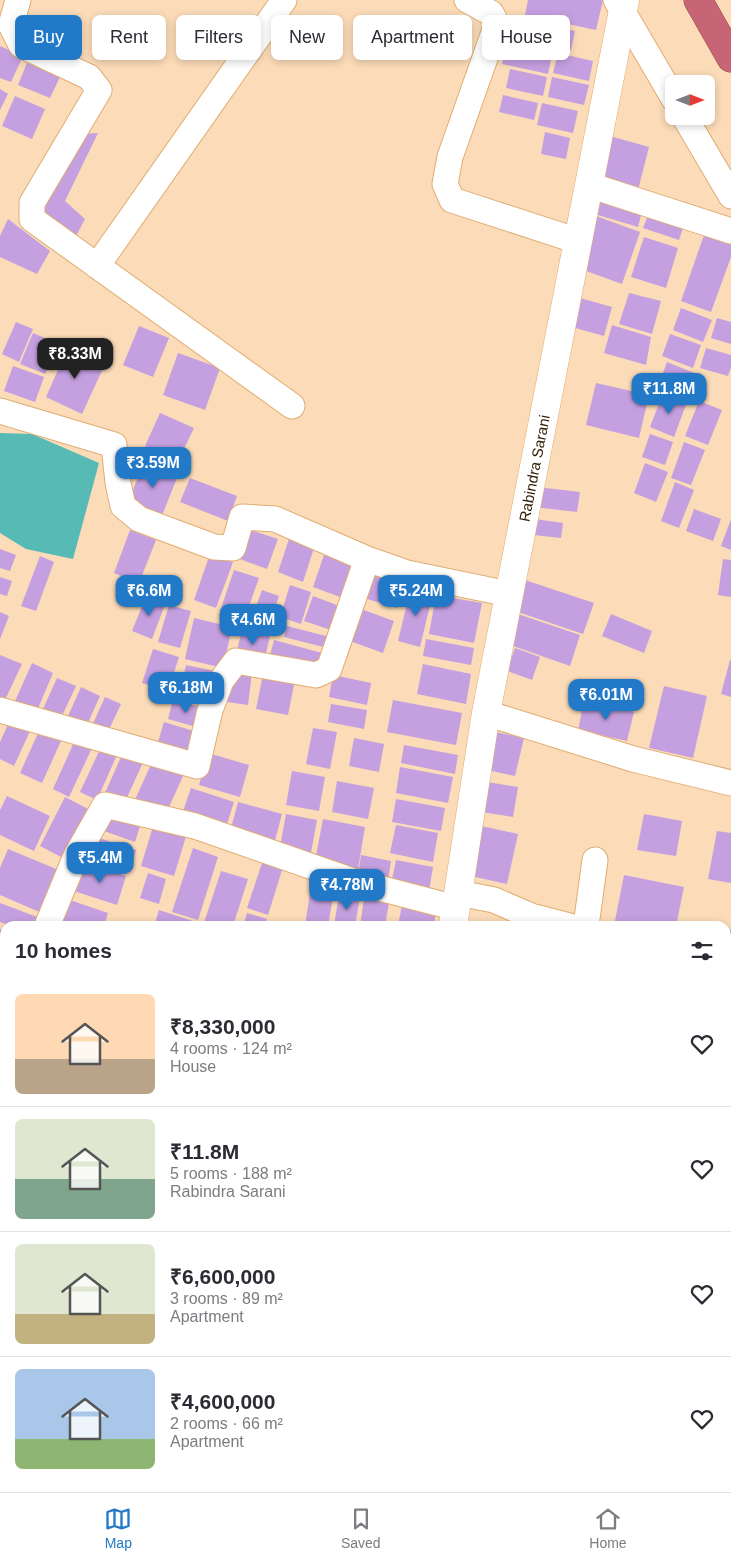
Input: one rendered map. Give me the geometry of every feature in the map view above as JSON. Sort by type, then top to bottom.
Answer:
[{"type":"highway","points":[[698,0],[731,58]]},
{"type":"street","points":[[18,0],[11,25],[21,45],[89,77],[98,90],[32,203],[32,219],[292,406]]},
{"type":"street","points":[[97,266],[284,0]]},
{"type":"street","points":[[467,0],[490,14],[497,24],[450,157],[445,184],[452,200],[578,241]]},
{"type":"street","points":[[622,4],[665,83]]},
{"type":"street","name":"Rabindra Sarani","points":[[456,909],[486,713],[589,185],[622,4]]},
{"type":"street","points":[[689,125],[731,196]]},
{"type":"street","points":[[589,185],[731,231]]},
{"type":"street","points":[[0,411],[114,445],[118,483],[123,506],[139,519],[214,547],[232,548],[242,517],[275,519],[367,559],[407,573],[508,594]]},
{"type":"street","points":[[0,710],[197,766],[210,710],[221,680],[236,661],[316,675],[329,669],[367,559]]},
{"type":"street","points":[[486,713],[633,759],[731,783]]},
{"type":"street","points":[[49,921],[76,856],[105,805],[195,826],[356,882],[456,909],[494,900],[531,916],[550,921]]},
{"type":"street","points":[[587,921],[595,860]]},
{"type":"water","points":[[0,433],[32,434],[99,463],[73,559],[26,549],[0,533]]},
{"type":"building","points":[[528,0],[603,0],[596,30],[570,25],[570,15],[525,15]]},
{"type":"building","points":[[570,30],[575,31],[570,50]]},
{"type":"building","points":[[0,46],[15,53],[15,60],[21,60],[11,82],[0,78]]},
{"type":"building","points":[[570,56],[593,61],[589,81],[553,73],[556,60],[570,60]]},
{"type":"building","points":[[503,60],[551,60],[548,74],[502,64]]},
{"type":"building","points":[[27,63],[60,77],[50,98],[18,85]]},
{"type":"building","points":[[510,69],[547,77],[543,96],[506,88]]},
{"type":"building","points":[[552,77],[589,85],[584,105],[548,97]]},
{"type":"building","points":[[0,89],[8,94],[0,110]]},
{"type":"building","points":[[503,95],[538,103],[534,120],[499,112]]},
{"type":"building","points":[[15,96],[45,109],[32,139],[2,126]]},
{"type":"building","points":[[542,103],[578,111],[573,133],[537,125]]},
{"type":"building","points":[[545,132],[570,138],[566,159],[541,154]]},
{"type":"building","points":[[98,133],[65,201],[85,219],[72,244],[35,209],[82,134]]},
{"type":"building","points":[[610,136],[649,147],[637,194],[598,183]]},
{"type":"building","points":[[597,191],[644,204],[638,227],[591,213]]},
{"type":"building","points":[[649,213],[684,225],[679,240],[643,228]]},
{"type":"building","points":[[596,216],[640,232],[622,284],[578,268]]},
{"type":"building","points":[[8,219],[50,251],[37,274],[0,257],[0,236]]},
{"type":"building","points":[[704,235],[731,244],[731,257],[711,312],[681,301]]},
{"type":"building","points":[[644,237],[678,248],[666,288],[631,277]]},
{"type":"building","points":[[629,293],[661,301],[652,334],[619,324]]},
{"type":"building","points":[[580,298],[612,307],[604,336],[572,327]]},
{"type":"building","points":[[681,308],[712,320],[703,342],[673,330]]},
{"type":"building","points":[[717,318],[731,322],[731,344],[711,338]]},
{"type":"building","points":[[16,322],[33,329],[19,362],[2,354]]},
{"type":"building","points":[[612,325],[651,337],[646,365],[604,353]]},
{"type":"building","points":[[139,326],[169,338],[153,377],[123,365]]},
{"type":"building","points":[[33,333],[57,343],[45,374],[20,364]]},
{"type":"building","points":[[670,334],[701,345],[693,368],[662,356]]},
{"type":"building","points":[[68,347],[105,364],[82,414],[46,397]]},
{"type":"building","points":[[706,348],[731,355],[731,367],[728,376],[700,368]]},
{"type":"building","points":[[178,353],[220,368],[205,410],[163,395]]},
{"type":"building","points":[[667,362],[697,374],[689,396],[659,384]]},
{"type":"building","points":[[13,366],[44,377],[35,402],[4,391]]},
{"type":"building","points":[[596,383],[649,395],[639,438],[586,425]]},
{"type":"building","points":[[663,393],[687,402],[674,437],[650,427]]},
{"type":"building","points":[[699,401],[722,410],[708,445],[685,436]]},
{"type":"building","points":[[160,413],[194,428],[178,461],[145,446]]},
{"type":"building","points":[[650,434],[673,442],[665,465],[642,457]]},
{"type":"building","points":[[684,442],[705,450],[691,485],[671,478]]},
{"type":"building","points":[[145,460],[179,473],[161,518],[127,505]]},
{"type":"building","points":[[645,463],[668,472],[656,502],[634,493]]},
{"type":"building","points":[[190,478],[237,496],[228,521],[180,502]]},
{"type":"building","points":[[675,482],[694,490],[679,528],[661,521]]},
{"type":"building","points":[[537,487],[580,492],[577,512],[534,507]]},
{"type":"building","points":[[694,509],[721,519],[713,541],[686,531]]},
{"type":"building","points":[[528,518],[563,523],[561,538],[525,534]]},
{"type":"building","points":[[731,519],[731,550],[721,546]]},
{"type":"building","points":[[247,529],[278,539],[267,569],[237,558]]},
{"type":"building","points":[[130,530],[156,540],[139,583],[114,573]]},
{"type":"building","points":[[289,539],[314,548],[303,582],[278,572]]},
{"type":"building","points":[[0,549],[16,555],[10,571],[0,568]]},
{"type":"building","points":[[325,552],[353,561],[340,597],[313,587]]},
{"type":"building","points":[[210,554],[233,562],[216,608],[194,600]]},
{"type":"building","points":[[40,556],[54,562],[36,611],[21,606]]},
{"type":"building","points":[[723,559],[731,560],[731,597],[718,595]]},
{"type":"building","points":[[234,570],[259,578],[244,620],[220,611]]},
{"type":"building","points":[[373,572],[405,582],[397,608],[364,598]]},
{"type":"building","points":[[0,577],[12,581],[7,596],[0,594]]},
{"type":"building","points":[[522,579],[594,603],[583,634],[512,610]]},
{"type":"building","points":[[290,585],[311,592],[301,624],[280,617]]},
{"type":"building","points":[[411,587],[433,593],[420,647],[398,641]]},
{"type":"building","points":[[262,590],[279,596],[267,630],[250,623]]},
{"type":"building","points":[[147,594],[166,602],[152,639],[132,631]]},
{"type":"building","points":[[436,595],[482,603],[474,643],[429,634]]},
{"type":"building","points":[[313,596],[342,607],[334,631],[304,621]]},
{"type":"building","points":[[169,605],[191,611],[180,648],[158,642]]},
{"type":"building","points":[[358,608],[394,621],[383,653],[347,640]]},
{"type":"building","points":[[0,612],[9,616],[0,639]]},
{"type":"building","points":[[518,614],[580,635],[570,666],[507,644]]},
{"type":"building","points":[[611,614],[652,631],[644,653],[602,636]]},
{"type":"building","points":[[194,618],[232,627],[223,668],[185,659]]},
{"type":"building","points":[[287,626],[330,637],[327,648],[284,637]]},
{"type":"building","points":[[242,629],[270,636],[264,662],[236,655]]},
{"type":"building","points":[[426,639],[474,648],[471,665],[423,656]]},
{"type":"building","points":[[274,640],[322,653],[317,672],[269,659]]},
{"type":"building","points":[[515,648],[540,657],[532,680],[507,671]]},
{"type":"building","points":[[153,649],[179,657],[168,691],[142,683]]},
{"type":"building","points":[[0,655],[22,664],[4,702],[0,700]]},
{"type":"building","points":[[731,660],[731,697],[721,694]]},
{"type":"building","points":[[32,663],[53,673],[37,711],[15,701]]},
{"type":"building","points":[[423,664],[471,674],[466,704],[417,694]]},
{"type":"building","points":[[186,665],[215,671],[209,699],[180,692]]},
{"type":"building","points":[[231,670],[252,672],[248,705],[227,702]]},
{"type":"building","points":[[263,674],[295,680],[288,715],[256,709]]},
{"type":"building","points":[[333,675],[371,683],[367,705],[329,697]]},
{"type":"building","points":[[57,678],[76,686],[61,718],[43,709]]},
{"type":"building","points":[[664,686],[707,696],[693,758],[649,748]]},
{"type":"building","points":[[81,687],[100,696],[87,725],[68,716]]},
{"type":"building","points":[[105,697],[121,704],[106,736],[91,728]]},
{"type":"building","points":[[173,700],[204,708],[200,728],[168,719]]},
{"type":"building","points":[[393,700],[462,713],[456,745],[387,732]]},
{"type":"building","points":[[584,701],[634,712],[627,741],[578,730]]},
{"type":"building","points":[[331,704],[367,710],[364,729],[328,722]]},
{"type":"building","points":[[10,720],[31,729],[14,766],[0,759],[0,742]]},
{"type":"building","points":[[164,722],[197,732],[191,752],[158,742]]},
{"type":"building","points":[[313,728],[337,732],[330,769],[306,764]]},
{"type":"building","points":[[39,731],[61,741],[42,783],[20,773]]},
{"type":"building","points":[[491,731],[524,738],[515,776],[483,769]]},
{"type":"building","points":[[354,738],[384,744],[379,772],[349,766]]},
{"type":"building","points":[[75,740],[92,748],[69,797],[53,789]]},
{"type":"building","points":[[404,745],[458,755],[455,774],[401,763]]},
{"type":"building","points":[[101,747],[117,755],[97,800],[80,792]]},
{"type":"building","points":[[125,748],[145,758],[125,802],[105,793]]},
{"type":"building","points":[[208,753],[249,765],[240,797],[199,785]]},
{"type":"building","points":[[153,760],[184,774],[164,818],[133,804]]},
{"type":"building","points":[[400,767],[453,777],[448,803],[396,793]]},
{"type":"building","points":[[292,771],[325,777],[319,811],[286,805]]},
{"type":"building","points":[[337,781],[374,788],[368,819],[332,812]]},
{"type":"building","points":[[487,782],[518,787],[513,817],[482,812]]},
{"type":"building","points":[[191,788],[234,802],[225,830],[181,817]]},
{"type":"building","points":[[7,796],[50,816],[34,851],[0,835],[0,810]]},
{"type":"building","points":[[65,797],[92,811],[67,860],[40,846]]},
{"type":"building","points":[[396,799],[445,808],[441,831],[392,822]]},
{"type":"building","points":[[238,802],[282,814],[274,844],[230,832]]},
{"type":"building","points":[[111,810],[142,820],[135,842],[104,831]]},
{"type":"building","points":[[286,814],[317,820],[311,853],[280,847]]},
{"type":"building","points":[[644,814],[682,821],[676,856],[637,850]]},
{"type":"building","points":[[323,819],[365,827],[358,869],[315,861]]},
{"type":"building","points":[[154,823],[187,833],[174,876],[141,866]]},
{"type":"building","points":[[396,825],[438,833],[433,862],[390,853]]},
{"type":"building","points":[[477,825],[518,834],[507,884],[466,875]]},
{"type":"building","points":[[717,831],[731,833],[731,883],[708,879]]},
{"type":"building","points":[[96,837],[136,850],[130,872],[89,859]]},
{"type":"building","points":[[193,848],[218,857],[198,920],[172,912]]},
{"type":"building","points":[[8,849],[61,871],[44,914],[0,895],[0,868]]},
{"type":"building","points":[[361,855],[391,861],[388,881],[358,875]]},
{"type":"building","points":[[263,860],[283,867],[268,915],[247,908]]},
{"type":"building","points":[[396,860],[433,867],[429,891],[391,884]]},
{"type":"building","points":[[83,862],[126,876],[117,905],[74,891]]},
{"type":"building","points":[[221,871],[248,879],[235,921],[205,921]]},
{"type":"building","points":[[148,873],[166,879],[159,904],[140,898]]},
{"type":"building","points":[[624,875],[684,887],[677,921],[615,921]]},
{"type":"building","points":[[311,886],[334,891],[329,921],[306,921]]},
{"type":"building","points":[[339,894],[360,897],[356,921],[335,921]]},
{"type":"building","points":[[364,898],[389,903],[386,921],[361,921]]},
{"type":"building","points":[[67,899],[108,913],[106,921],[59,921]]},
{"type":"building","points":[[0,903],[40,918],[39,921],[0,921]]},
{"type":"building","points":[[402,905],[436,911],[435,921],[399,921]]},
{"type":"building","points":[[159,910],[193,921],[156,921]]},
{"type":"building","points":[[247,913],[267,919],[266,921],[245,921]]}]
